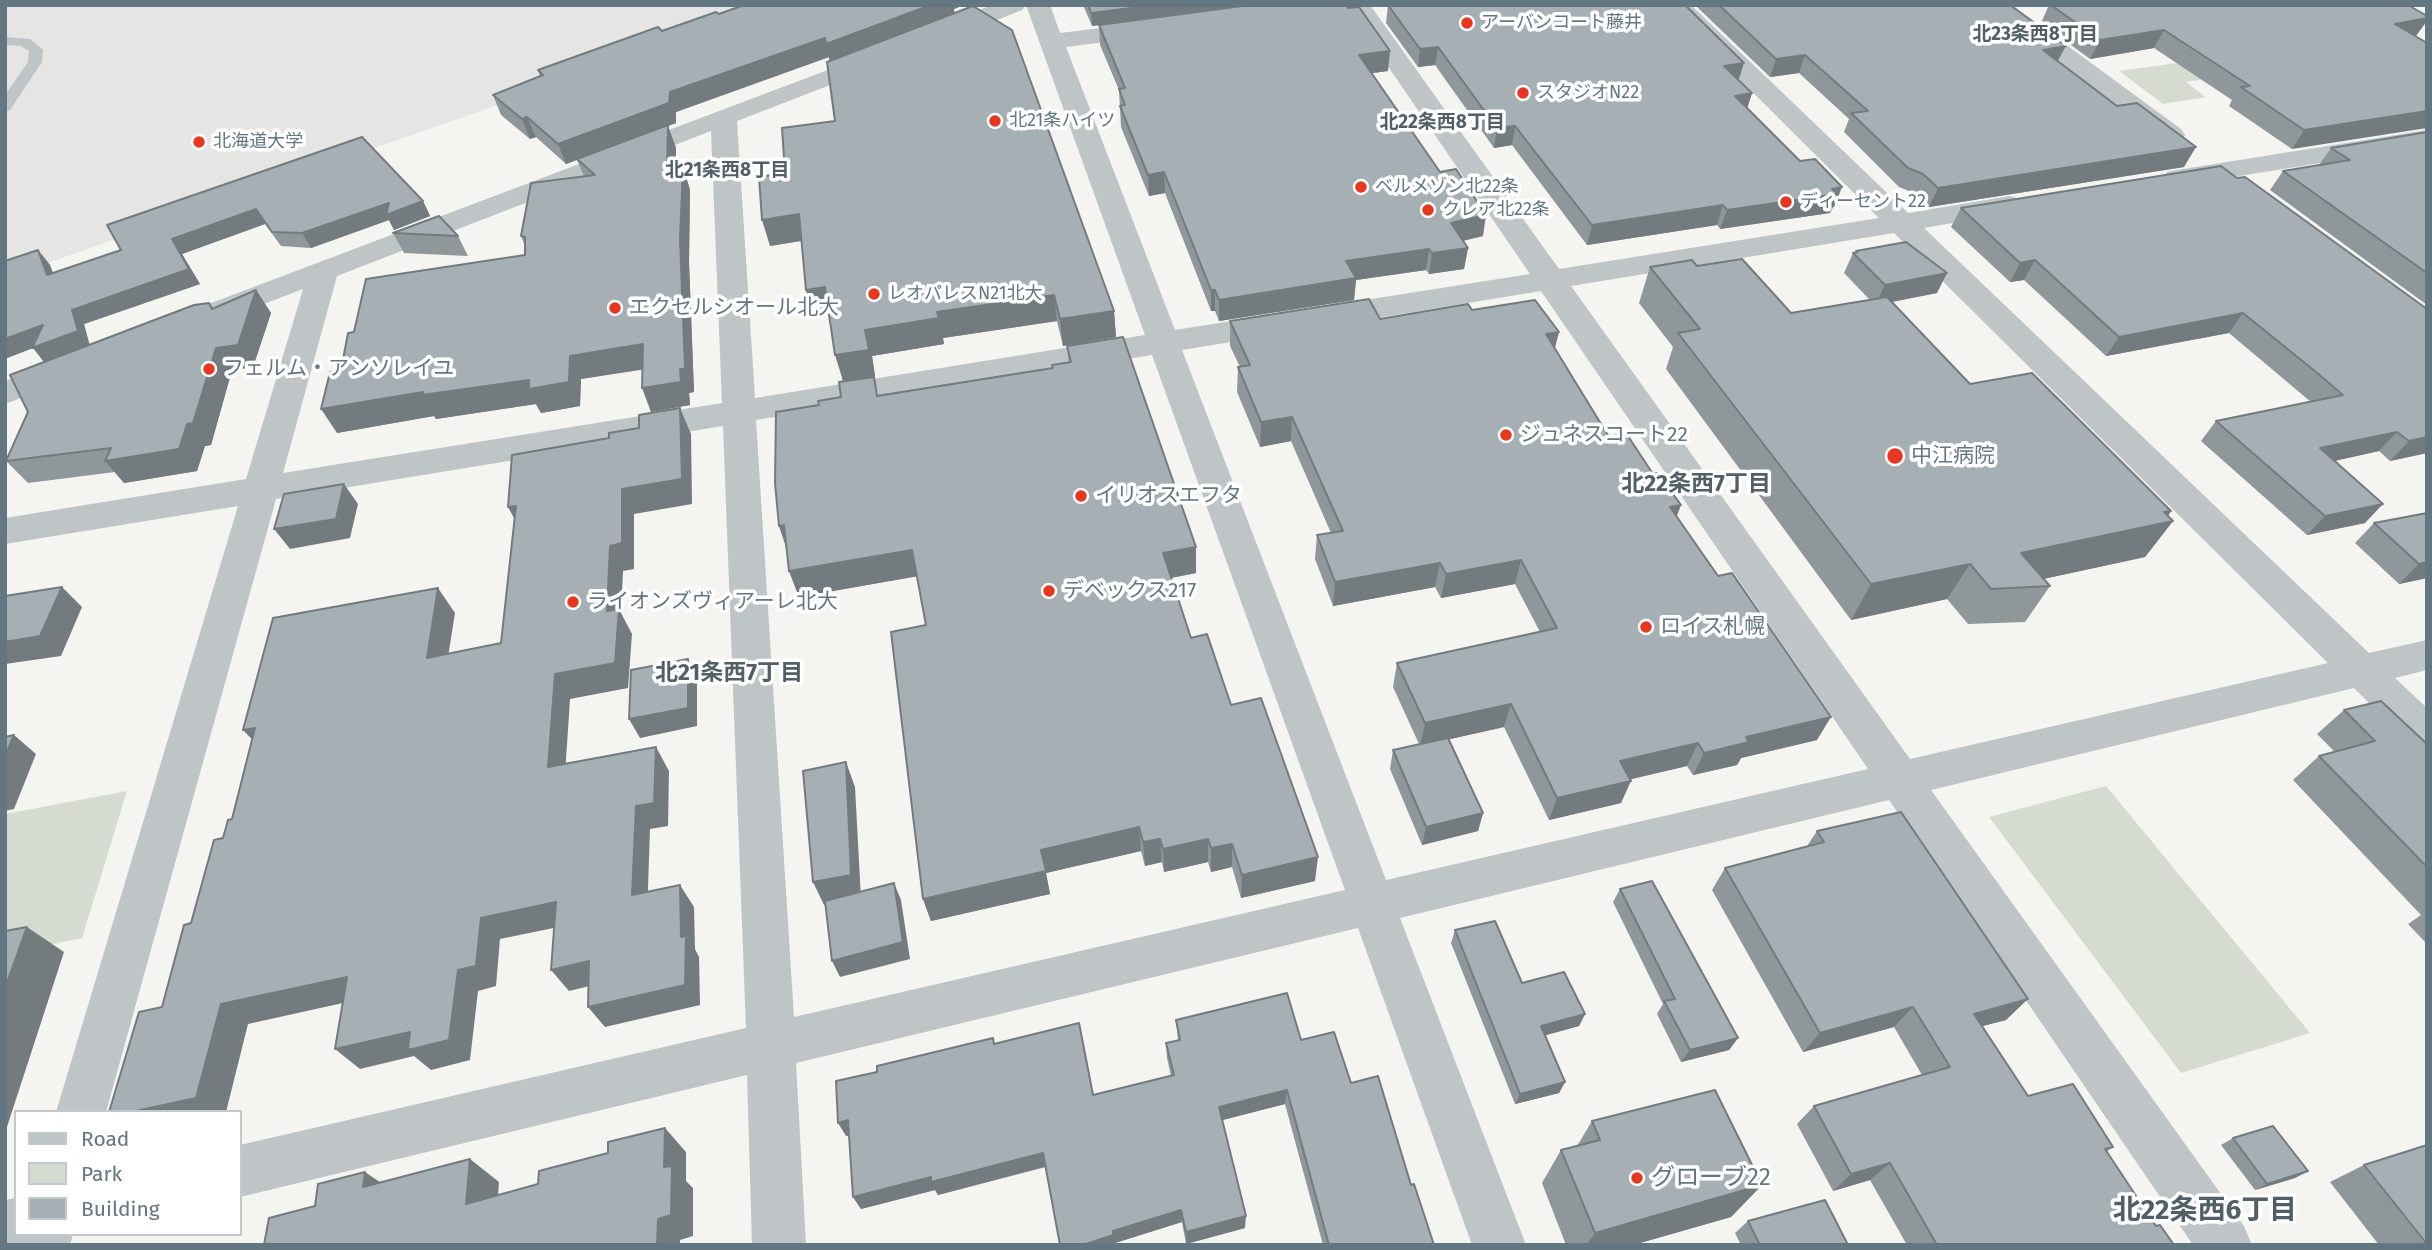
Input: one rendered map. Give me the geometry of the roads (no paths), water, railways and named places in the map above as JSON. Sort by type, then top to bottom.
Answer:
[{"type":"street","points":[[184,324],[1014,5]]},
{"type":"street","points":[[1038,5],[1499,1245]]},
{"type":"street","points":[[1358,5],[2225,1245]]},
{"type":"street","points":[[1677,5],[2427,734]]},
{"type":"street","points":[[2004,11],[2048,12]]},
{"type":"street","points":[[2004,11],[2253,195]]},
{"type":"street","points":[[1052,41],[1176,26]]},
{"type":"street","points":[[724,118],[779,1245]]},
{"type":"street","points":[[2154,182],[2427,138]]},
{"type":"street","points":[[5,531],[2034,202]]},
{"type":"street","points":[[82,1110],[324,270]]},
{"type":"street","points":[[5,393],[94,359]]},
{"type":"street","points":[[242,1171],[2427,654]]},
{"type":"lane","points":[[5,41],[25,42],[36,50],[34,62],[5,107]]},
{"type":"place","name":"アーバンコート藤井","points":[[1467,23]]},
{"type":"place","name":"スタジオN22","points":[[1523,93]]},
{"type":"place","name":"北21条ハイツ","points":[[995,121]]},
{"type":"place","name":"北海道大学","points":[[199,142]]},
{"type":"place","name":"ベルメゾン北22条","points":[[1361,187]]},
{"type":"place","name":"ディーセント22","points":[[1786,202]]},
{"type":"place","name":"クレア北22条","points":[[1428,210]]},
{"type":"place","name":"レオパレスN21北大","points":[[874,294]]},
{"type":"place","name":"エクセルシオール北大","points":[[615,308]]},
{"type":"place","name":"フェルム・アンソレイユ","points":[[209,369]]},
{"type":"place","name":"ジュネスコート22","points":[[1506,435]]},
{"type":"place","name":"中江病院","points":[[1895,456]]},
{"type":"place","name":"イリオスエフタ","points":[[1081,496]]},
{"type":"place","name":"デベックス217","points":[[1049,591]]},
{"type":"place","name":"ライオンズヴィアーレ北大","points":[[573,602]]},
{"type":"place","name":"ロイス札幌","points":[[1646,627]]},
{"type":"place","name":"グローブ22","points":[[1637,1178]]},
{"type":"district","name":"北23条西8丁目","points":[[2035,35]]},
{"type":"district","name":"北22条西8丁目","points":[[1442,123]]},
{"type":"district","name":"北21条西8丁目","points":[[727,171]]},
{"type":"district","name":"北22条西7丁目","points":[[1696,485]]},
{"type":"district","name":"北21条西7丁目","points":[[729,674]]},
{"type":"district","name":"北22条西6丁目","points":[[2205,1211]]}]
